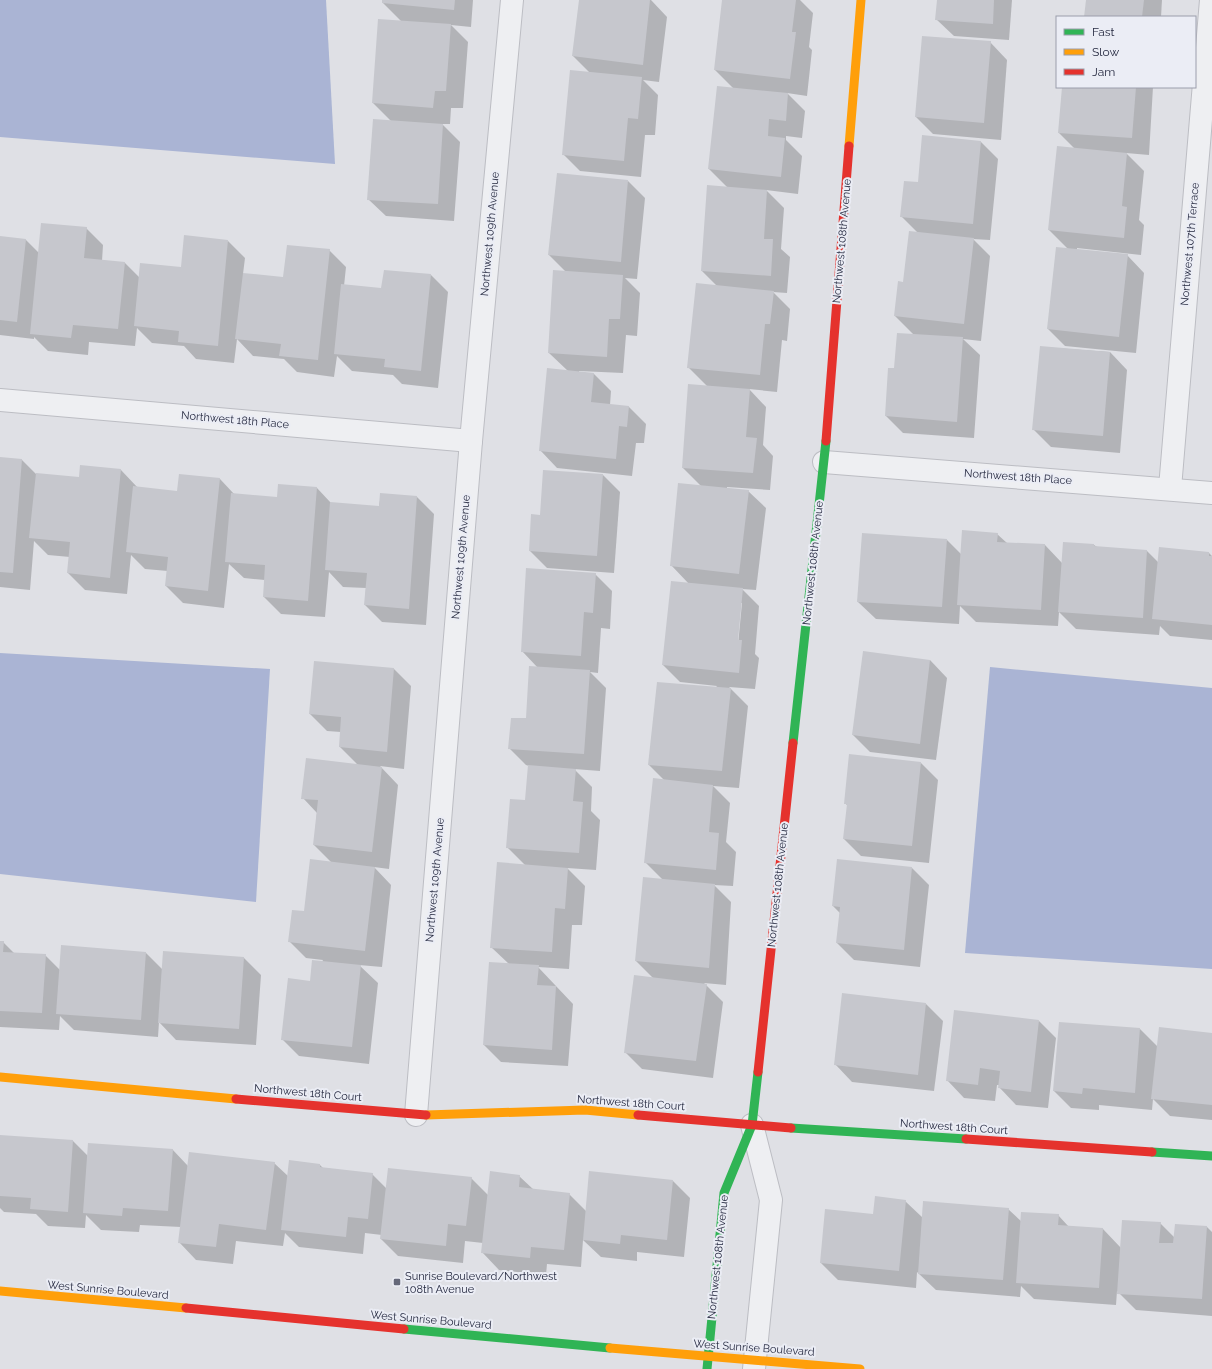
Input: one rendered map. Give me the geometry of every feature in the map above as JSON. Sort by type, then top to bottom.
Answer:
[{"type":"main road","name":"Northwest 108th Avenue","points":[[707,1369],[718,1240],[724,1193],[752,1125],[824,462],[861,0]]},
{"type":"main road","name":"Northwest 18th Court","points":[[0,1077],[416,1115],[585,1110],[752,1125],[1212,1156]]},
{"type":"main road","name":"West Sunrise Boulevard","points":[[0,1291],[709,1357],[755,1365],[860,1369]]},
{"type":"street","name":"Northwest 109th Avenue","points":[[416,1115],[471,440],[512,0]]},
{"type":"street","name":"Northwest 107th Terrace","points":[[1170,488],[1210,0]]},
{"type":"street","name":"Northwest 18th Place","points":[[0,400],[471,440]]},
{"type":"street","name":"Northwest 18th Place","points":[[824,462],[1170,488],[1212,493]]},
{"type":"street","name":"Northwest 108th Avenue","points":[[752,1125],[771,1200],[755,1365]]},
{"type":"water","points":[[0,0],[326,0],[335,164],[0,137]]},
{"type":"water","points":[[0,653],[270,669],[256,902],[0,874]]},
{"type":"water","points":[[990,667],[1212,688],[1212,969],[965,953]]},
{"type":"building","points":[[382,0],[455,0],[454,10],[382,3]]},
{"type":"building","points":[[579,0],[650,0],[643,65],[572,56]]},
{"type":"building","points":[[722,0],[796,0],[792,32],[796,32],[790,79],[714,70]]},
{"type":"building","points":[[937,0],[994,0],[993,24],[935,20]]},
{"type":"building","points":[[1086,0],[1144,0],[1142,16],[1084,16]]},
{"type":"building","points":[[378,19],[451,24],[446,91],[435,91],[433,108],[372,103]]},
{"type":"building","points":[[922,36],[991,41],[984,123],[915,117]]},
{"type":"building","points":[[570,70],[642,77],[638,119],[628,118],[624,161],[562,155]]},
{"type":"building","points":[[717,86],[788,93],[786,121],[769,119],[768,136],[785,138],[781,177],[708,169]]},
{"type":"building","points":[[1062,88],[1136,88],[1132,138],[1058,133]]},
{"type":"building","points":[[373,119],[443,124],[438,204],[367,200]]},
{"type":"building","points":[[922,135],[981,141],[973,224],[900,217],[904,181],[918,182]]},
{"type":"building","points":[[1057,146],[1127,153],[1122,206],[1127,207],[1124,238],[1048,230]]},
{"type":"building","points":[[557,173],[628,180],[621,262],[548,255]]},
{"type":"building","points":[[707,185],[767,190],[764,239],[773,239],[771,276],[701,271]]},
{"type":"building","points":[[41,223],[87,227],[84,258],[125,262],[118,329],[73,325],[71,338],[30,334]]},
{"type":"building","points":[[909,231],[974,238],[964,324],[894,316],[898,281],[903,282]]},
{"type":"building","points":[[184,235],[228,240],[218,346],[178,342],[179,331],[134,326],[140,263],[181,267]]},
{"type":"building","points":[[0,236],[26,239],[17,322],[0,320]]},
{"type":"building","points":[[287,245],[330,249],[318,360],[279,356],[281,344],[235,339],[243,273],[283,277]]},
{"type":"building","points":[[1056,247],[1128,254],[1119,337],[1047,329]]},
{"type":"building","points":[[384,270],[431,274],[421,371],[384,367],[385,359],[334,354],[341,284],[381,288]]},
{"type":"building","points":[[553,270],[623,275],[620,319],[609,319],[607,357],[548,353]]},
{"type":"building","points":[[696,283],[774,291],[770,324],[765,324],[760,375],[687,368]]},
{"type":"building","points":[[897,333],[963,337],[957,422],[885,416],[888,368],[894,368]]},
{"type":"building","points":[[1040,346],[1110,352],[1103,436],[1032,430]]},
{"type":"building","points":[[547,368],[594,373],[591,402],[629,406],[627,427],[619,426],[616,459],[539,451]]},
{"type":"building","points":[[688,384],[750,389],[746,437],[757,438],[753,473],[682,468]]},
{"type":"building","points":[[0,457],[22,459],[13,573],[0,572]]},
{"type":"building","points":[[80,465],[121,469],[110,578],[67,573],[70,542],[29,538],[36,473],[79,477]]},
{"type":"building","points":[[543,470],[603,474],[597,556],[529,551],[531,514],[540,515]]},
{"type":"building","points":[[179,474],[220,478],[208,591],[165,586],[168,557],[126,552],[133,486],[177,491]]},
{"type":"building","points":[[678,483],[749,490],[739,574],[670,566]]},
{"type":"building","points":[[278,484],[317,487],[308,601],[263,597],[265,565],[225,562],[231,493],[277,497]]},
{"type":"building","points":[[380,493],[417,496],[409,609],[364,605],[367,573],[325,570],[330,502],[379,506]]},
{"type":"building","points":[[962,530],[998,533],[997,542],[1045,544],[1041,610],[957,605]]},
{"type":"building","points":[[862,533],[947,539],[942,607],[857,602]]},
{"type":"building","points":[[1063,542],[1147,550],[1143,618],[1058,612]]},
{"type":"building","points":[[1159,547],[1209,552],[1209,556],[1212,556],[1212,625],[1152,619]]},
{"type":"building","points":[[526,568],[596,573],[593,613],[584,612],[581,656],[521,652]]},
{"type":"building","points":[[671,581],[743,588],[738,640],[742,640],[739,673],[662,665]]},
{"type":"building","points":[[863,651],[930,660],[920,744],[852,735]]},
{"type":"building","points":[[314,661],[394,668],[387,752],[339,747],[341,717],[309,714]]},
{"type":"building","points":[[529,666],[590,670],[584,754],[508,749],[511,718],[526,718]]},
{"type":"building","points":[[657,682],[731,688],[722,771],[648,765]]},
{"type":"building","points":[[849,754],[921,762],[912,846],[843,839],[847,804],[844,804]]},
{"type":"building","points":[[306,758],[382,767],[372,852],[313,845],[318,800],[301,799]]},
{"type":"building","points":[[528,765],[576,769],[573,801],[583,802],[579,853],[506,848],[510,799],[525,800]]},
{"type":"building","points":[[653,778],[713,785],[709,832],[719,833],[716,870],[644,863]]},
{"type":"building","points":[[310,859],[375,867],[365,951],[288,942],[292,910],[304,911]]},
{"type":"building","points":[[837,859],[912,867],[904,950],[836,943],[840,907],[832,906]]},
{"type":"building","points":[[497,862],[568,868],[565,909],[555,908],[552,952],[490,948]]},
{"type":"building","points":[[643,877],[715,884],[709,968],[635,961]]},
{"type":"building","points":[[0,941],[4,941],[3,952],[46,954],[42,1013],[0,1011]]},
{"type":"building","points":[[61,945],[146,952],[141,1020],[56,1014]]},
{"type":"building","points":[[163,951],[244,957],[239,1029],[158,1023]]},
{"type":"building","points":[[312,960],[361,965],[352,1047],[281,1040],[288,978],[310,981]]},
{"type":"building","points":[[489,962],[539,965],[537,985],[556,986],[552,1050],[483,1045]]},
{"type":"building","points":[[634,975],[707,984],[696,1061],[624,1053]]},
{"type":"building","points":[[842,993],[926,1003],[918,1075],[834,1065]]},
{"type":"building","points":[[954,1010],[1039,1020],[1031,1092],[998,1088],[1000,1071],[980,1068],[978,1085],[946,1081]]},
{"type":"building","points":[[1059,1022],[1140,1028],[1135,1093],[1083,1088],[1082,1094],[1053,1091]]},
{"type":"building","points":[[1159,1027],[1212,1033],[1212,1105],[1151,1099]]},
{"type":"building","points":[[0,1135],[73,1140],[68,1212],[30,1209],[31,1198],[0,1196]]},
{"type":"building","points":[[88,1143],[173,1149],[168,1211],[123,1208],[122,1216],[83,1213]]},
{"type":"building","points":[[189,1152],[275,1162],[266,1230],[219,1224],[216,1247],[178,1243]]},
{"type":"building","points":[[289,1160],[320,1164],[320,1167],[373,1173],[368,1219],[348,1217],[346,1237],[281,1230]]},
{"type":"building","points":[[388,1168],[472,1177],[466,1226],[448,1224],[446,1246],[380,1239]]},
{"type":"building","points":[[490,1171],[520,1175],[519,1187],[570,1193],[564,1250],[531,1247],[530,1258],[481,1253]]},
{"type":"building","points":[[589,1171],[673,1180],[667,1240],[621,1235],[620,1244],[583,1240]]},
{"type":"building","points":[[875,1196],[906,1200],[899,1271],[820,1263],[825,1209],[873,1214]]},
{"type":"building","points":[[923,1201],[1009,1208],[1003,1280],[918,1274]]},
{"type":"building","points":[[1021,1212],[1059,1214],[1058,1225],[1103,1228],[1099,1288],[1016,1283]]},
{"type":"building","points":[[1122,1220],[1161,1222],[1159,1243],[1173,1243],[1175,1224],[1207,1226],[1202,1299],[1117,1294]]},
{"type":"traffic: fast","points":[[793,743],[826,441]]},
{"type":"traffic: fast","points":[[707,1369],[724,1193],[752,1125],[758,1072]]},
{"type":"traffic: fast","points":[[791,1128],[966,1139]]},
{"type":"traffic: fast","points":[[1152,1152],[1212,1156]]},
{"type":"traffic: fast","points":[[404,1329],[610,1348]]},
{"type":"traffic: slow","points":[[849,146],[861,0]]},
{"type":"traffic: slow","points":[[0,1077],[236,1099]]},
{"type":"traffic: slow","points":[[426,1115],[585,1110],[638,1115]]},
{"type":"traffic: slow","points":[[0,1291],[186,1308]]},
{"type":"traffic: slow","points":[[610,1348],[860,1369]]},
{"type":"traffic: jam","points":[[826,441],[849,146]]},
{"type":"traffic: jam","points":[[758,1072],[793,743]]},
{"type":"traffic: jam","points":[[236,1099],[426,1115]]},
{"type":"traffic: jam","points":[[638,1115],[791,1128]]},
{"type":"traffic: jam","points":[[966,1139],[1152,1152]]},
{"type":"traffic: jam","points":[[186,1308],[404,1329]]},
{"type":"place","name":"Sunrise Boulevard/Northwest 108th Avenue","points":[[397,1282]]}]
